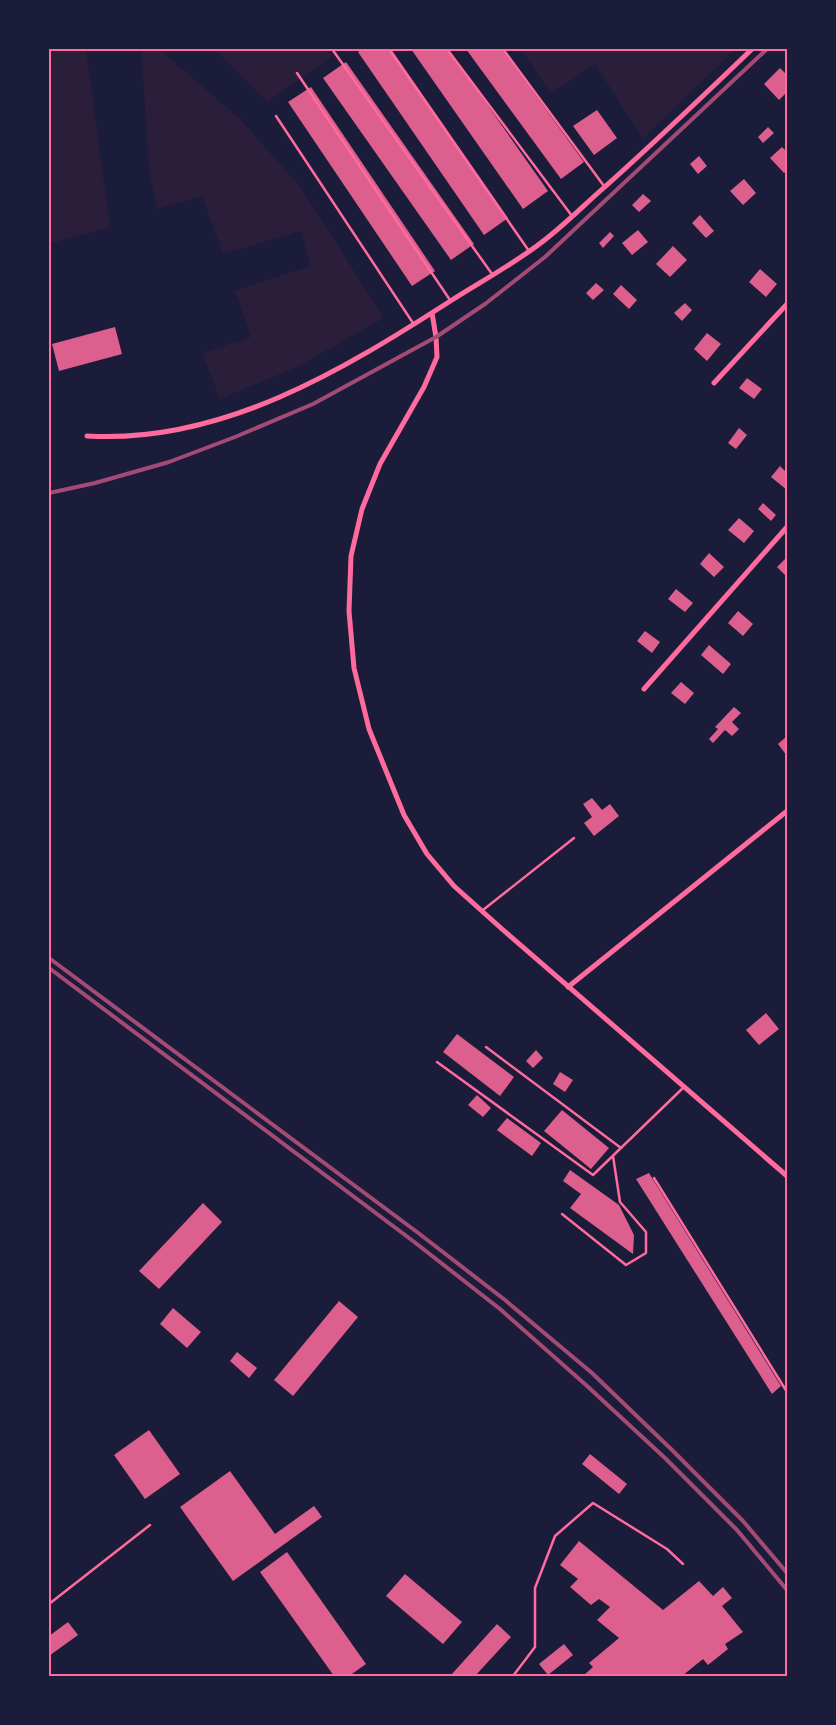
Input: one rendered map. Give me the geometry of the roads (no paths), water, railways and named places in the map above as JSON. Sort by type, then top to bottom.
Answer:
[{"type":"street","points":[[88,436],[147,435],[196,426],[250,410],[312,382],[376,348],[542,242],[752,49]]},
{"type":"street","points":[[714,383],[787,304]]},
{"type":"street","points":[[432,313],[437,357],[424,387],[380,464],[360,518],[351,556],[349,611],[354,668],[369,729],[404,815],[427,854],[454,886],[787,1176]]},
{"type":"street","points":[[644,689],[787,527]]},
{"type":"street","points":[[568,987],[787,811]]},
{"type":"lane","points":[[332,49],[492,274]]},
{"type":"lane","points":[[390,49],[529,251]]},
{"type":"lane","points":[[447,49],[572,216]]},
{"type":"lane","points":[[503,49],[604,187]]},
{"type":"lane","points":[[297,73],[451,301]]},
{"type":"lane","points":[[276,116],[414,324]]},
{"type":"lane","points":[[482,911],[574,838]]},
{"type":"lane","points":[[486,1047],[621,1148]]},
{"type":"lane","points":[[437,1062],[593,1175],[684,1087]]},
{"type":"lane","points":[[562,1214],[626,1264],[646,1253],[646,1232],[620,1202],[613,1156]]},
{"type":"lane","points":[[654,1178],[787,1392]]},
{"type":"lane","points":[[513,1676],[534,1647],[536,1588],[555,1536],[593,1504],[667,1549],[683,1564]]},
{"type":"lane","points":[[49,1604],[150,1525]]},
{"type":"railway","points":[[49,493],[95,483],[169,462],[235,437],[313,404],[436,337],[485,304],[545,257],[767,49]]},
{"type":"railway","points":[[49,958],[417,1232],[505,1300],[592,1373],[671,1449],[743,1521],[787,1573]]},
{"type":"railway","points":[[49,968],[413,1241],[500,1309],[665,1458],[737,1530],[787,1590]]}]
